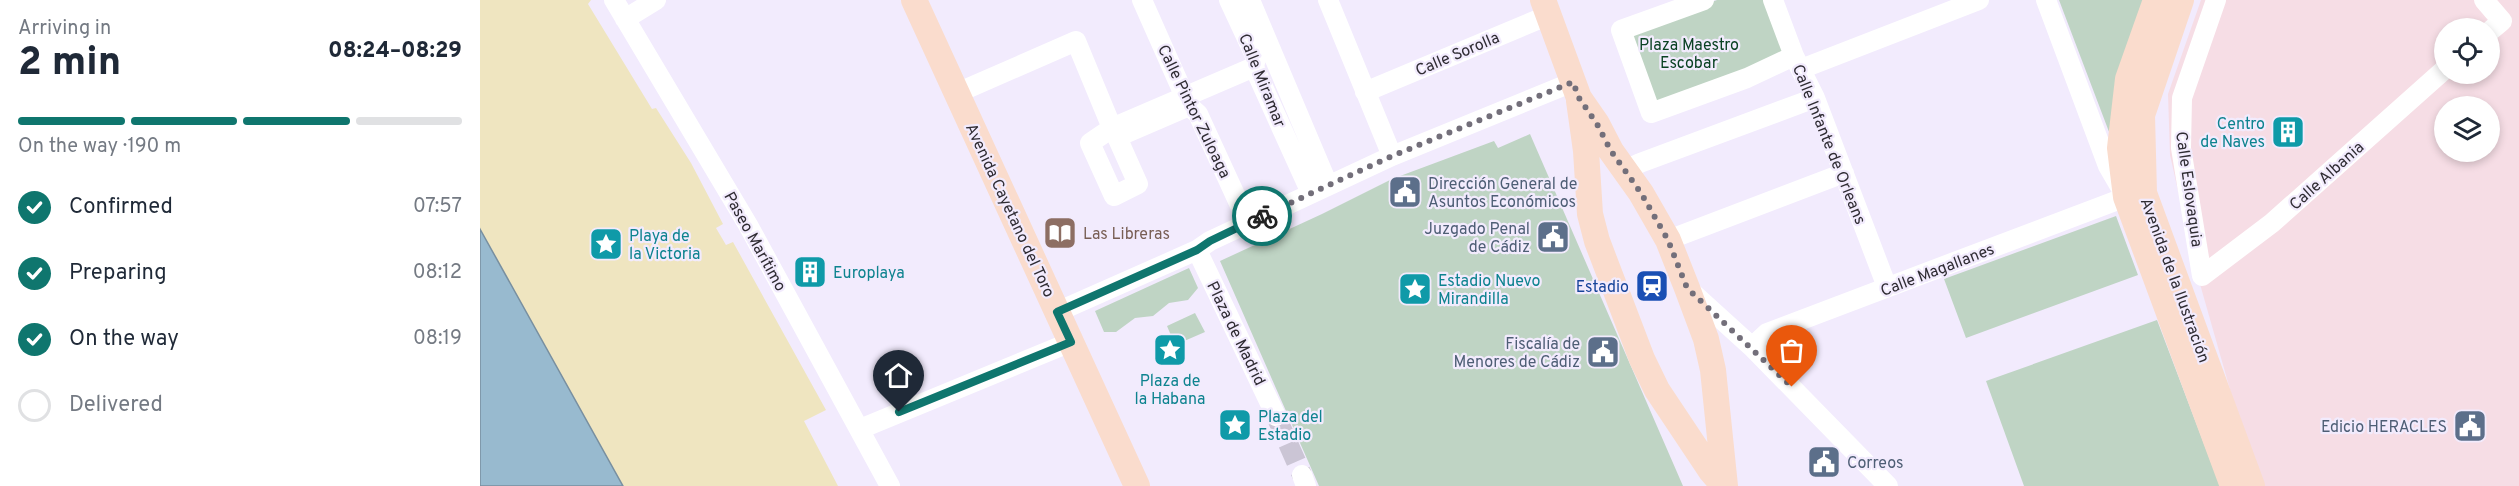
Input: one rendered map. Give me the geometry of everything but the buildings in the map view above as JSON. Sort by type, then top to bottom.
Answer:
[{"type":"main road","name":"Avenida Cayetano del Toro","points":[[915,0],[1137,486]]},
{"type":"main road","name":"Avenida de la Ilustración","points":[[2156,0],[2128,79],[2120,148],[2119,180],[2233,486]]},
{"type":"main road","name":"Avenida de la Ilustración","points":[[2181,0],[2142,115],[2144,193],[2252,486]]},
{"type":"main road","points":[[1546,7],[1576,90],[1586,151],[1590,214],[1597,241],[1642,359],[1657,390],[1711,471],[1725,486]]},
{"type":"main road","points":[[1576,90],[1668,240],[1687,288],[1706,339],[1718,403],[1725,486]]},
{"type":"main road","points":[[1587,188],[1604,175],[1625,170]]},
{"type":"main road","points":[[1677,419],[1699,418],[1718,403]]},
{"type":"street","name":"Paseo Marítimo","points":[[614,0],[748,225],[890,486]]},
{"type":"street","points":[[625,19],[656,0]]},
{"type":"street","name":"Calle Pintor Zuloaga","points":[[1142,0],[1187,101],[1198,114],[1248,223]]},
{"type":"street","name":"Calle Miramar","points":[[1229,0],[1256,58],[1254,67],[1319,189]]},
{"type":"street","name":"Calle Miramar","points":[[1250,0],[1319,189]]},
{"type":"street","points":[[1328,0],[1392,156]]},
{"type":"street","points":[[1704,0],[1621,30],[1652,113],[1747,78],[1979,0]]},
{"type":"street","name":"Calle Infante de Orleans","points":[[1773,0],[1815,98],[1887,287]]},
{"type":"street","points":[[2046,0],[2119,180]]},
{"type":"street","points":[[2142,115],[2139,106],[2142,82],[2170,0]]},
{"type":"street","name":"Calle Eslovaquia","points":[[2202,276],[2181,147],[2182,98],[2216,0]]},
{"type":"street","points":[[2484,0],[2492,18]]},
{"type":"street","name":"Calle Sorolla","points":[[1365,92],[1546,7]]},
{"type":"street","points":[[957,93],[1076,41],[1112,128]]},
{"type":"street","points":[[1187,101],[1112,128],[1090,143],[1114,196],[1138,184],[1117,137],[1254,67]]},
{"type":"street","name":"Calle Albania","points":[[2202,276],[2272,223],[2434,79]]},
{"type":"street","points":[[1057,312],[1197,250],[1210,241],[1392,156],[1576,90]]},
{"type":"street","points":[[1625,170],[1815,98]]},
{"type":"street","name":"Calle Magallanes","points":[[1752,347],[1767,333],[1887,287],[2133,174],[2143,160]]},
{"type":"street","points":[[1668,240],[1844,173]]},
{"type":"street","name":"Plaza de Madrid","points":[[1197,250],[1276,416]]},
{"type":"street","points":[[1687,288],[1752,347],[1888,486]]},
{"type":"street","points":[[860,429],[1071,342]]},
{"type":"shaded area","points":[[2201,0],[2519,0],[2519,486],[2264,486],[2233,400],[2196,270],[2170,155],[2168,94]]},
{"type":"green space","name":"Plaza Maestro Escobar","points":[[1717,0],[1769,0],[1791,59],[1654,109],[1626,34]]},
{"type":"green space","points":[[2059,0],[2149,0],[2114,145]]},
{"type":"green space","name":"Estadio Nuevo Mirandilla","points":[[1530,134],[1683,486],[1319,486],[1220,261],[1392,179],[1494,141],[1498,148]]},
{"type":"green space","points":[[2116,216],[2138,275],[1966,338],[1944,279]]},
{"type":"green space","points":[[1189,268],[1198,288],[1188,300],[1169,303],[1153,316],[1135,318],[1116,332],[1104,332],[1095,311]]},
{"type":"green space","points":[[1195,313],[1205,332],[1175,345],[1167,326]]},
{"type":"green space","points":[[2157,320],[2220,486],[2024,486],[1986,381]]},
{"type":"sand","name":"Playa de la Victoria","points":[[480,0],[591,0],[588,4],[652,109],[656,108],[691,163],[723,224],[716,228],[726,245],[733,242],[826,410],[804,421],[838,486],[480,486]]},
{"type":"water","points":[[480,229],[623,486],[480,486]]},
{"type":"tunnel","points":[[1276,416],[1302,475]]},
{"type":"way so far","points":[[1262,216],[1392,156],[1573,82],[1579,98],[1597,124],[1611,151],[1641,193],[1668,240],[1687,288],[1792,387]]},
{"type":"place","name":"Centro de Naves","points":[[2288,132]]},
{"type":"place","name":"Dirección General de Asuntos Económicos","points":[[1405,192]]},
{"type":"place","name":"Las Libreras","points":[[1060,233]]},
{"type":"place","name":"Juzgado Penal de Cádiz","points":[[1553,237]]},
{"type":"place","name":"Playa de la Victoria","points":[[606,244]]},
{"type":"place","name":"Europlaya","points":[[810,272]]},
{"type":"place","name":"Estadio","points":[[1652,286]]},
{"type":"place","name":"Estadio Nuevo Mirandilla","points":[[1415,289]]},
{"type":"place","name":"Plaza de la Habana","points":[[1170,350]]},
{"type":"place","name":"Fiscalía de Menores de Cádiz","points":[[1603,352]]},
{"type":"place","name":"Plaza del Estadio","points":[[1235,425]]},
{"type":"place","name":"Edicio HERACLES","points":[[2470,426]]},
{"type":"place","name":"Correos","points":[[1824,462]]},
{"type":"route","points":[[899,412],[1071,342],[1057,312],[1197,250],[1210,241],[1262,216]]}]
